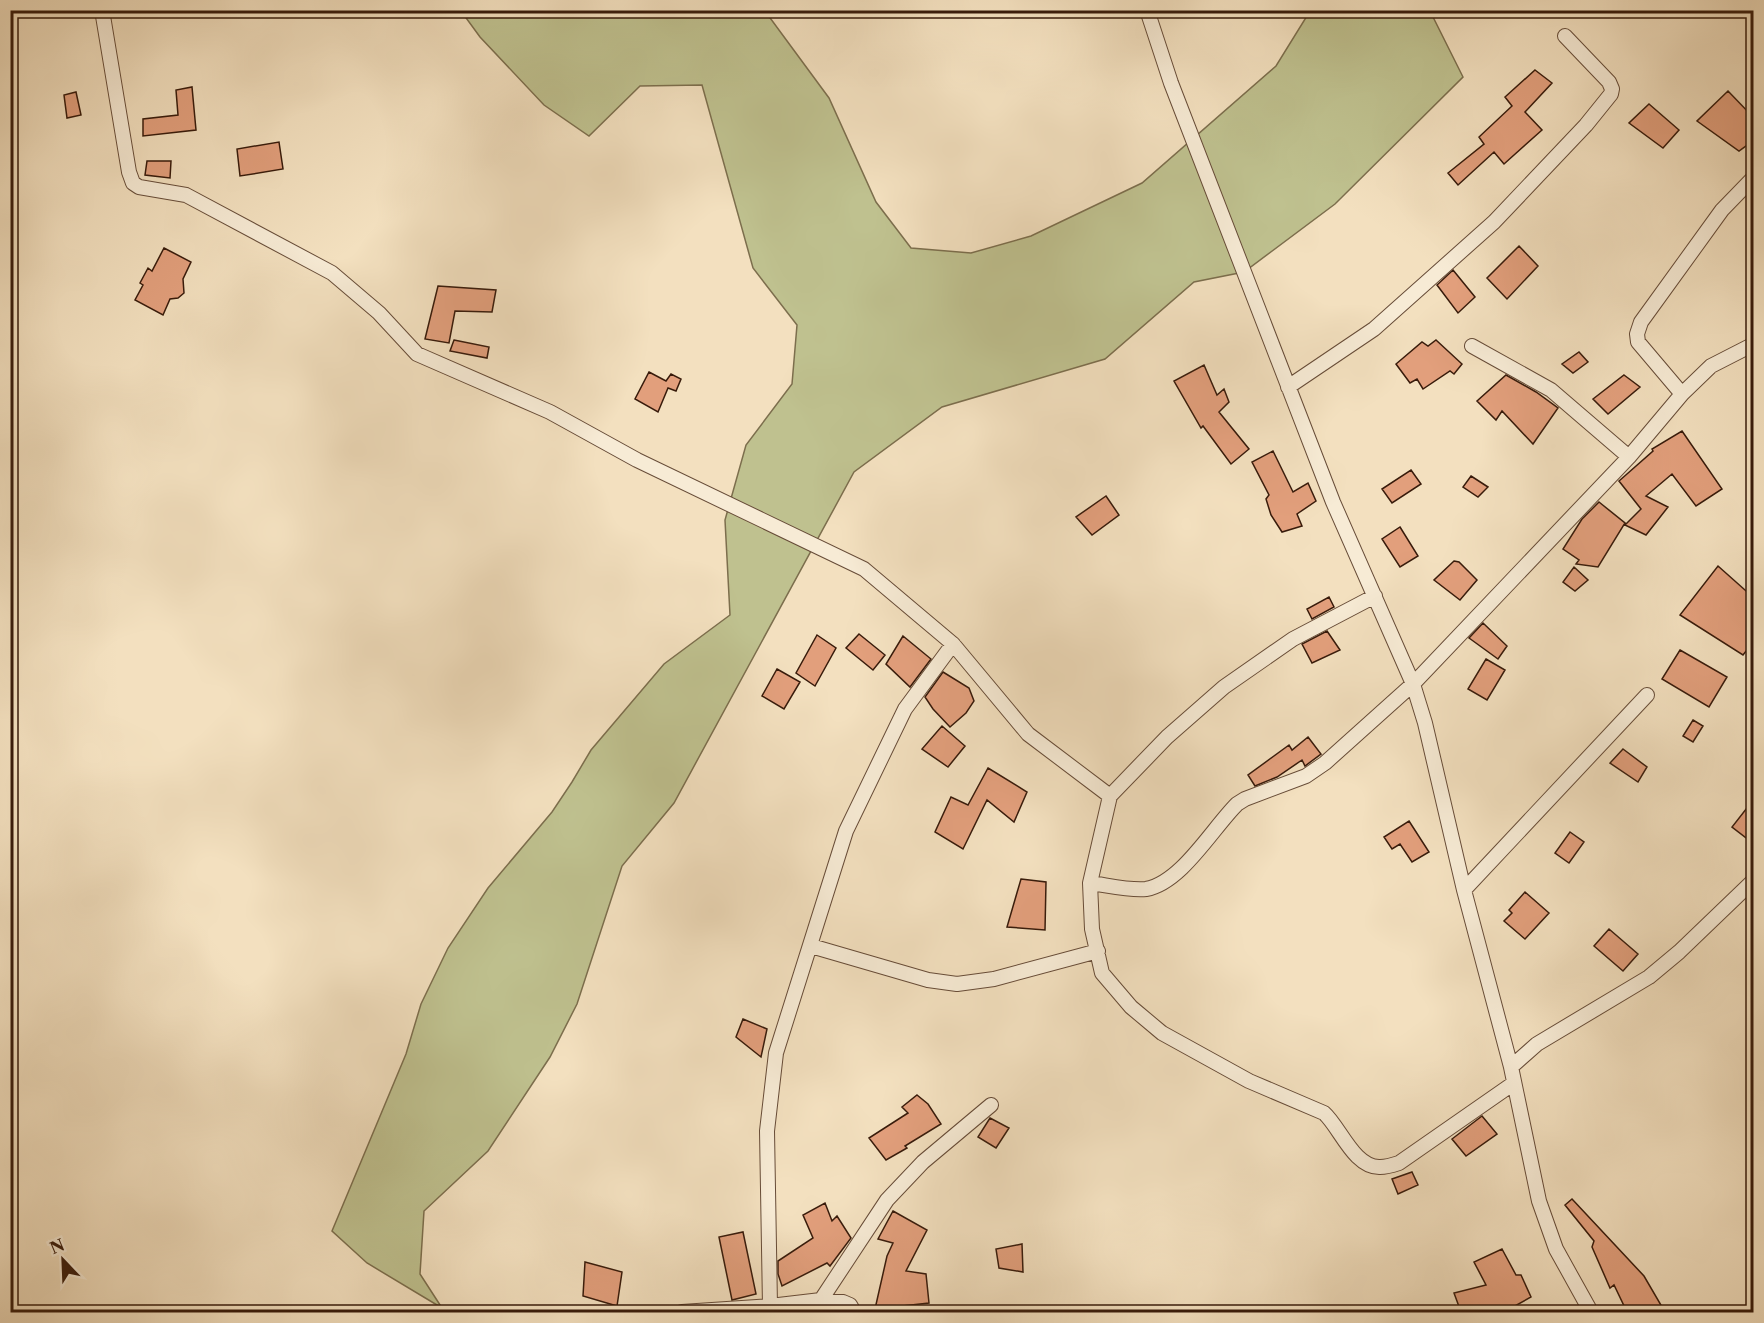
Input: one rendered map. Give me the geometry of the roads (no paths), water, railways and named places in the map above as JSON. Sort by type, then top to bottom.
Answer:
[{"type":"street","points":[[102,10],[129,172],[133,183],[139,187],[186,195],[332,273],[379,313],[417,354],[550,412],[637,460],[864,569],[953,644],[1028,734],[1110,796]]},
{"type":"street","points":[[1147,10],[1171,84],[1333,502],[1413,684],[1425,723],[1464,890],[1511,1067],[1539,1202],[1556,1249],[1592,1312]]},
{"type":"street","points":[[1288,387],[1374,329],[1477,237],[1586,125],[1611,94],[1612,89],[1609,82],[1564,36]]},
{"type":"street","points":[[1682,394],[1638,342],[1637,334],[1641,322],[1722,210],[1754,177]]},
{"type":"street","points":[[1090,883],[1144,889],[1156,886],[1170,877],[1188,860],[1237,804],[1306,776],[1324,763],[1413,684],[1629,457],[1682,394],[1711,366],[1754,344]]},
{"type":"street","points":[[1472,346],[1551,390],[1629,457]]},
{"type":"street","points":[[1375,596],[1293,639],[1224,687],[1167,737],[1110,796],[1090,883],[1092,929],[1102,973],[1131,1007],[1162,1033],[1249,1081],[1324,1113],[1333,1120],[1350,1149],[1361,1160],[1377,1168],[1399,1163],[1514,1083]]},
{"type":"street","points":[[770,1306],[767,1131],[777,1053],[846,831],[905,709],[953,644]]},
{"type":"street","points":[[1464,890],[1647,695]]},
{"type":"street","points":[[1511,1067],[1537,1044],[1649,977],[1751,886]]},
{"type":"street","points":[[811,946],[928,980],[957,984],[994,980],[1098,951]]},
{"type":"street","points":[[821,1300],[887,1200],[923,1162],[992,1105]]},
{"type":"street","points":[[682,1312],[821,1300],[843,1302],[850,1305],[854,1312]]}]
